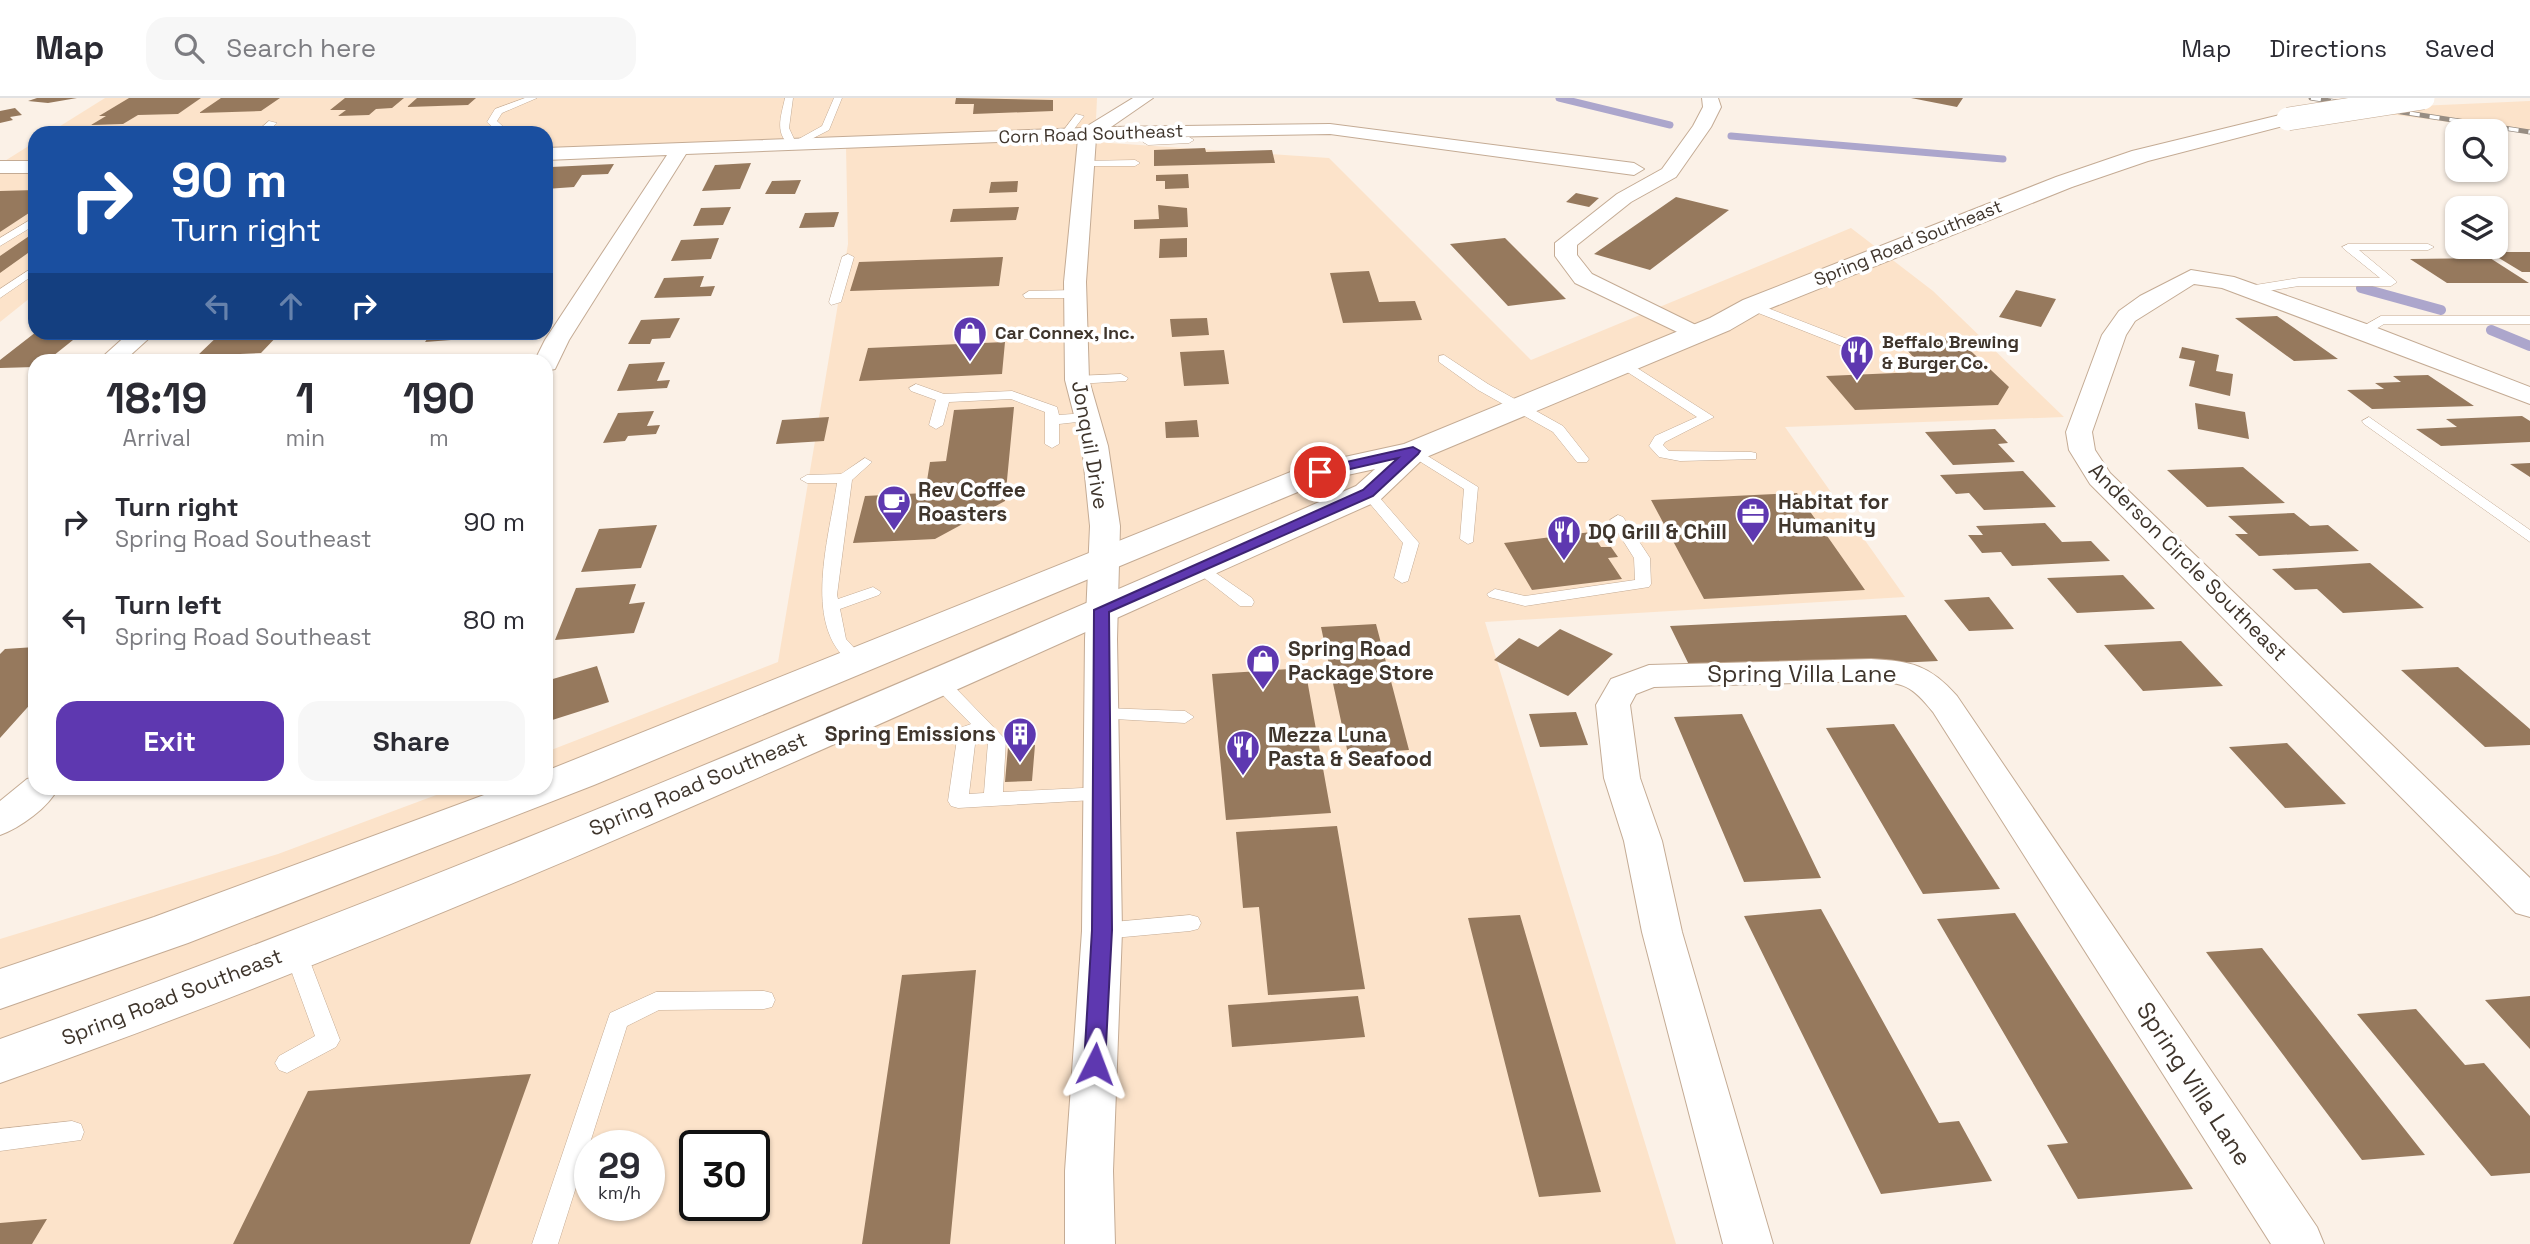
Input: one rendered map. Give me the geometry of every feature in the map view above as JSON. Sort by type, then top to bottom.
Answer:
[{"type":"main road","name":"Spring Road Southeast","points":[[553,784],[1320,472],[1413,451],[1530,412],[1623,363],[1707,329],[1752,306],[2064,182],[2140,156],[2288,120],[2423,98]]},
{"type":"main road","name":"Spring Road Southeast","points":[[0,1062],[295,951],[642,809],[1368,493],[1413,451]]},
{"type":"main road","name":"Spring Road Southeast","points":[[0,989],[171,930],[526,795]]},
{"type":"street","points":[[1079,137],[1145,98]]},
{"type":"street","points":[[1707,329],[1583,278],[1578,268],[1566,256],[1566,243],[1624,198],[1669,173],[1702,127],[1712,107],[1710,98]]},
{"type":"street","name":"Corn Road Southeast","points":[[553,154],[1079,137],[1143,139],[1330,129],[1634,169]]},
{"type":"street","name":"Jonquil Drive","points":[[1079,137],[1077,380],[1095,446],[1105,526],[1102,610],[1102,930],[1089,1171],[1090,1244]]},
{"type":"street","points":[[551,354],[679,150]]},
{"type":"street","points":[[2,169],[28,167]]},
{"type":"street","name":"Anderson Circle Southeast","points":[[2530,396],[2364,331],[2249,290],[2209,278],[2191,277],[2127,316],[2114,335],[2079,432],[2082,450],[2100,478],[2530,902]]},
{"type":"street","points":[[118,354],[135,340]]},
{"type":"street","name":"Spring Villa Lane","points":[[1748,1244],[1662,932],[1643,841],[1622,778],[1613,705],[1623,687],[1649,676],[1871,670],[1906,672],[1925,680],[1945,704],[2299,1244]]},
{"type":"street","points":[[0,821],[32,795]]},
{"type":"lane","points":[[497,126],[492,122],[498,111],[533,98]]},
{"type":"lane","points":[[789,98],[782,118],[787,138],[794,145],[826,128],[838,98]]},
{"type":"lane","points":[[268,126],[272,123]]},
{"type":"lane","points":[[826,128],[846,143]]},
{"type":"lane","points":[[1079,137],[1135,163]]},
{"type":"lane","points":[[1143,139],[1189,140]]},
{"type":"lane","points":[[0,243],[28,225]]},
{"type":"lane","points":[[2249,290],[2298,282],[2391,282],[2348,247],[2428,247]]},
{"type":"lane","points":[[835,302],[848,257]]},
{"type":"lane","points":[[0,294],[28,274]]},
{"type":"lane","points":[[1029,295],[1076,294]]},
{"type":"lane","points":[[1752,306],[1846,343]]},
{"type":"lane","points":[[2364,331],[2381,320],[2530,320]]},
{"type":"lane","points":[[1001,337],[1018,342],[1076,334]]},
{"type":"lane","points":[[1444,359],[1483,387],[1558,429],[1582,459]]},
{"type":"lane","points":[[1623,363],[1707,417],[1660,439],[1656,446],[1664,454],[1680,457],[1751,456]]},
{"type":"lane","points":[[1077,380],[1121,378]]},
{"type":"lane","points":[[916,388],[943,398],[1012,395],[1052,410],[1052,444]]},
{"type":"lane","points":[[936,425],[943,398]]},
{"type":"lane","points":[[1052,420],[1086,416]]},
{"type":"lane","points":[[2368,421],[2530,537]]},
{"type":"lane","points":[[1413,451],[1471,486],[1468,539]]},
{"type":"lane","points":[[807,479],[845,478],[865,462]]},
{"type":"lane","points":[[845,478],[829,595],[838,640],[858,662]]},
{"type":"lane","points":[[1368,493],[1411,543],[1402,578]]},
{"type":"lane","points":[[1495,594],[1525,601],[1643,584],[1642,558],[1618,520]]},
{"type":"lane","points":[[1200,567],[1246,602]]},
{"type":"lane","points":[[831,607],[873,592]]},
{"type":"lane","points":[[938,680],[990,734],[993,799]]},
{"type":"lane","points":[[1103,713],[1185,717]]},
{"type":"lane","points":[[990,734],[967,732],[958,801],[1103,794]]},
{"type":"lane","points":[[1102,930],[1190,923]]},
{"type":"lane","points":[[287,1063],[328,1040],[295,951]]},
{"type":"lane","points":[[545,1244],[618,1020],[656,1001],[764,1000]]},
{"type":"lane","points":[[0,1140],[72,1132]]},
{"type":"shaded area","points":[[105,98],[1097,98],[1095,142],[1329,158],[1531,360],[1851,228],[1933,291],[2064,417],[1785,427],[1905,597],[1485,622],[1676,1244],[0,1244],[0,939],[278,854],[436,795],[553,795],[553,749],[778,662],[848,244],[846,147],[553,157],[553,126],[60,126]]},
{"type":"shaded area","points":[[2530,101],[2530,133],[2508,130],[2508,119],[2445,119],[2445,122],[2352,109]]},
{"type":"shaded area","points":[[28,146],[28,300],[0,322],[0,164]]},
{"type":"building","points":[[37,98],[77,98],[48,103],[28,101]]},
{"type":"building","points":[[129,98],[201,98],[178,114],[138,115],[123,124],[91,125],[106,116],[99,116]]},
{"type":"building","points":[[221,98],[280,98],[261,111],[199,113]]},
{"type":"building","points":[[345,98],[404,98],[392,108],[376,109],[369,115],[338,116],[346,110],[330,110]]},
{"type":"building","points":[[417,98],[476,98],[468,105],[407,107]]},
{"type":"building","points":[[956,98],[1053,100],[1053,111],[973,114],[974,104],[955,104]]},
{"type":"building","points":[[1911,98],[1963,98],[1957,107]]},
{"type":"building","points":[[15,108],[22,115],[10,117],[13,120],[0,123],[0,111]]},
{"type":"building","points":[[1205,148],[1206,152],[1272,150],[1275,163],[1154,166],[1154,150]]},
{"type":"building","points":[[751,163],[740,189],[702,191],[715,165]]},
{"type":"building","points":[[614,164],[608,174],[582,175],[574,187],[553,188],[553,167]]},
{"type":"building","points":[[1188,174],[1189,188],[1165,189],[1165,181],[1156,181],[1156,175]]},
{"type":"building","points":[[801,180],[795,194],[765,194],[772,181]]},
{"type":"building","points":[[1018,181],[1017,192],[989,193],[991,182]]},
{"type":"building","points":[[28,190],[28,214],[0,232],[0,191]]},
{"type":"building","points":[[1576,193],[1599,198],[1589,207],[1566,202]]},
{"type":"building","points":[[1676,197],[1729,210],[1650,270],[1594,254]]},
{"type":"building","points":[[1158,205],[1187,208],[1188,227],[1134,229],[1134,220],[1159,219]]},
{"type":"building","points":[[731,207],[723,225],[693,226],[701,208]]},
{"type":"building","points":[[1019,207],[1016,220],[950,222],[953,209]]},
{"type":"building","points":[[839,212],[834,227],[799,228],[805,213]]},
{"type":"building","points":[[28,237],[28,253],[0,273],[0,256]]},
{"type":"building","points":[[719,238],[711,259],[671,261],[681,240]]},
{"type":"building","points":[[1187,238],[1187,257],[1159,258],[1160,239]]},
{"type":"building","points":[[1505,238],[1566,299],[1508,306],[1450,244]]},
{"type":"building","points":[[2508,252],[2530,252],[2530,272],[2522,272],[2501,259],[2508,259]]},
{"type":"building","points":[[1003,257],[999,286],[850,291],[859,262]]},
{"type":"building","points":[[2410,259],[2492,259],[2529,283],[2447,283]]},
{"type":"building","points":[[1369,271],[1379,302],[1415,301],[1422,320],[1343,323],[1330,273]]},
{"type":"building","points":[[704,276],[700,287],[715,286],[711,296],[654,298],[664,278]]},
{"type":"building","points":[[2016,290],[2056,299],[2041,327],[1999,317]]},
{"type":"building","points":[[2277,316],[2338,359],[2294,361],[2235,318]]},
{"type":"building","points":[[680,318],[670,338],[652,339],[650,344],[628,344],[641,320]]},
{"type":"building","points":[[1207,318],[1209,335],[1172,337],[1170,319]]},
{"type":"building","points":[[28,338],[73,340],[56,354],[28,354],[28,367],[0,368],[0,360]]},
{"type":"building","points":[[1957,338],[2009,387],[1998,405],[1855,410],[1826,376],[1919,372],[1924,369],[1899,341]]},
{"type":"building","points":[[214,340],[273,340],[261,353],[199,354]]},
{"type":"building","points":[[1005,342],[1002,374],[859,381],[868,348]]},
{"type":"building","points":[[2182,347],[2219,355],[2216,371],[2233,374],[2230,396],[2189,386],[2195,361],[2179,358]]},
{"type":"building","points":[[1224,350],[1229,384],[1184,386],[1180,352]]},
{"type":"building","points":[[665,362],[657,381],[670,380],[667,388],[617,391],[629,364]]},
{"type":"building","points":[[2428,375],[2474,406],[2372,409],[2347,390],[2384,389],[2375,383],[2401,382],[2393,376]]},
{"type":"building","points":[[2195,403],[2245,412],[2249,439],[2198,429]]},
{"type":"building","points":[[1014,407],[1005,501],[935,539],[853,543],[865,496],[925,493],[930,462],[946,461],[954,410]]},
{"type":"building","points":[[654,411],[647,426],[660,425],[656,434],[628,436],[625,441],[603,443],[618,413]]},
{"type":"building","points":[[2522,416],[2530,421],[2530,442],[2441,446],[2416,429],[2457,427],[2446,419]]},
{"type":"building","points":[[829,417],[824,441],[776,444],[782,420]]},
{"type":"building","points":[[1197,420],[1199,437],[1166,438],[1165,422]]},
{"type":"building","points":[[1995,429],[2008,443],[1998,444],[2015,462],[1953,465],[1925,432]]},
{"type":"building","points":[[2530,463],[2530,477],[2510,464]]},
{"type":"building","points":[[2243,467],[2285,503],[2207,507],[2167,470]]},
{"type":"building","points":[[2023,471],[2056,507],[1984,510],[1969,493],[1956,494],[1940,475]]},
{"type":"building","points":[[1797,493],[1865,590],[1704,599],[1651,500]]},
{"type":"building","points":[[2294,513],[2310,526],[2328,525],[2359,551],[2259,556],[2235,534],[2248,534],[2228,516]]},
{"type":"building","points":[[2045,523],[2062,542],[2091,541],[2110,561],[2012,566],[2001,552],[1982,553],[1968,535],[1983,535],[1976,526]]},
{"type":"building","points":[[657,525],[641,568],[581,572],[599,529]]},
{"type":"building","points":[[1591,532],[1601,547],[1611,547],[1618,557],[1608,558],[1622,579],[1532,590],[1504,543]]},
{"type":"building","points":[[2370,563],[2424,608],[2343,613],[2317,589],[2295,590],[2272,569]]},
{"type":"building","points":[[2123,575],[2155,609],[2077,613],[2047,578]]},
{"type":"building","points":[[636,584],[629,604],[645,602],[634,633],[555,640],[576,588]]},
{"type":"building","points":[[1989,597],[2014,629],[1969,631],[1944,600]]},
{"type":"building","points":[[1906,615],[1938,661],[1693,673],[1670,626]]},
{"type":"building","points":[[1376,624],[1409,750],[1348,754],[1321,627]]},
{"type":"building","points":[[1560,629],[1613,654],[1568,696],[1494,660],[1519,638],[1538,647]]},
{"type":"building","points":[[2181,641],[2223,686],[2143,691],[2104,645]]},
{"type":"building","points":[[28,647],[28,707],[0,738],[0,654],[5,649]]},
{"type":"building","points":[[597,666],[609,702],[553,720],[553,679]]},
{"type":"building","points":[[2458,667],[2530,729],[2530,745],[2485,747],[2401,670]]},
{"type":"building","points":[[1305,668],[1331,813],[1226,820],[1212,674]]},
{"type":"building","points":[[1576,712],[1588,745],[1540,747],[1529,714]]},
{"type":"building","points":[[1742,714],[1821,878],[1744,882],[1674,717]]},
{"type":"building","points":[[1894,724],[2000,889],[1923,894],[1826,728]]},
{"type":"building","points":[[2287,743],[2346,804],[2285,808],[2229,747]]},
{"type":"building","name":"Spring Emissions","points":[[1035,745],[1032,781],[1005,782],[1008,747]]},
{"type":"building","points":[[1337,826],[1365,989],[1268,995],[1259,907],[1243,908],[1236,832]]},
{"type":"building","points":[[1821,909],[1939,1123],[1959,1121],[1992,1181],[1881,1194],[1744,916]]},
{"type":"building","points":[[2015,913],[2193,1189],[2078,1199],[2047,1145],[2068,1143],[1937,919]]},
{"type":"building","points":[[1520,915],[1601,1192],[1539,1197],[1468,918]]},
{"type":"building","points":[[2262,948],[2425,1155],[2362,1160],[2206,952]]},
{"type":"building","points":[[976,970],[950,1244],[862,1244],[902,975]]},
{"type":"building","points":[[1358,996],[1365,1037],[1232,1047],[1228,1005]]},
{"type":"building","points":[[2530,996],[2530,1049],[2485,1000]]},
{"type":"building","points":[[2416,1009],[2465,1065],[2484,1063],[2530,1116],[2530,1173],[2491,1176],[2357,1014]]},
{"type":"building","points":[[531,1074],[470,1244],[233,1244],[308,1091]]},
{"type":"building","points":[[47,1219],[32,1244],[0,1244],[0,1223]]},
{"type":"waterway","points":[[1559,98],[1670,125]]},
{"type":"waterway","points":[[1731,136],[2003,159]]},
{"type":"waterway","points":[[2361,288],[2441,310]]},
{"type":"waterway","points":[[2491,330],[2530,346]]},
{"type":"railway","points":[[2311,98],[2530,132]]},
{"type":"place","name":"Car Connex, Inc.","points":[[970,363]]},
{"type":"place","name":"Beffalo Brewing & Burger Co.","points":[[1857,382]]},
{"type":"place","name":"Rev Coffee Roasters","points":[[894,532]]},
{"type":"place","name":"Habitat for Humanity","points":[[1753,544]]},
{"type":"place","name":"DQ Grill & Chill","points":[[1564,562]]},
{"type":"place","name":"Spring Road Package Store","points":[[1263,691]]},
{"type":"place","name":"Spring Emissions","points":[[1020,764]]},
{"type":"place","name":"Mezza Luna Pasta & Seafood","points":[[1243,777]]},
{"type":"route","points":[[1095,1064],[1102,930],[1102,610],[1368,493],[1413,451],[1320,472]]}]
